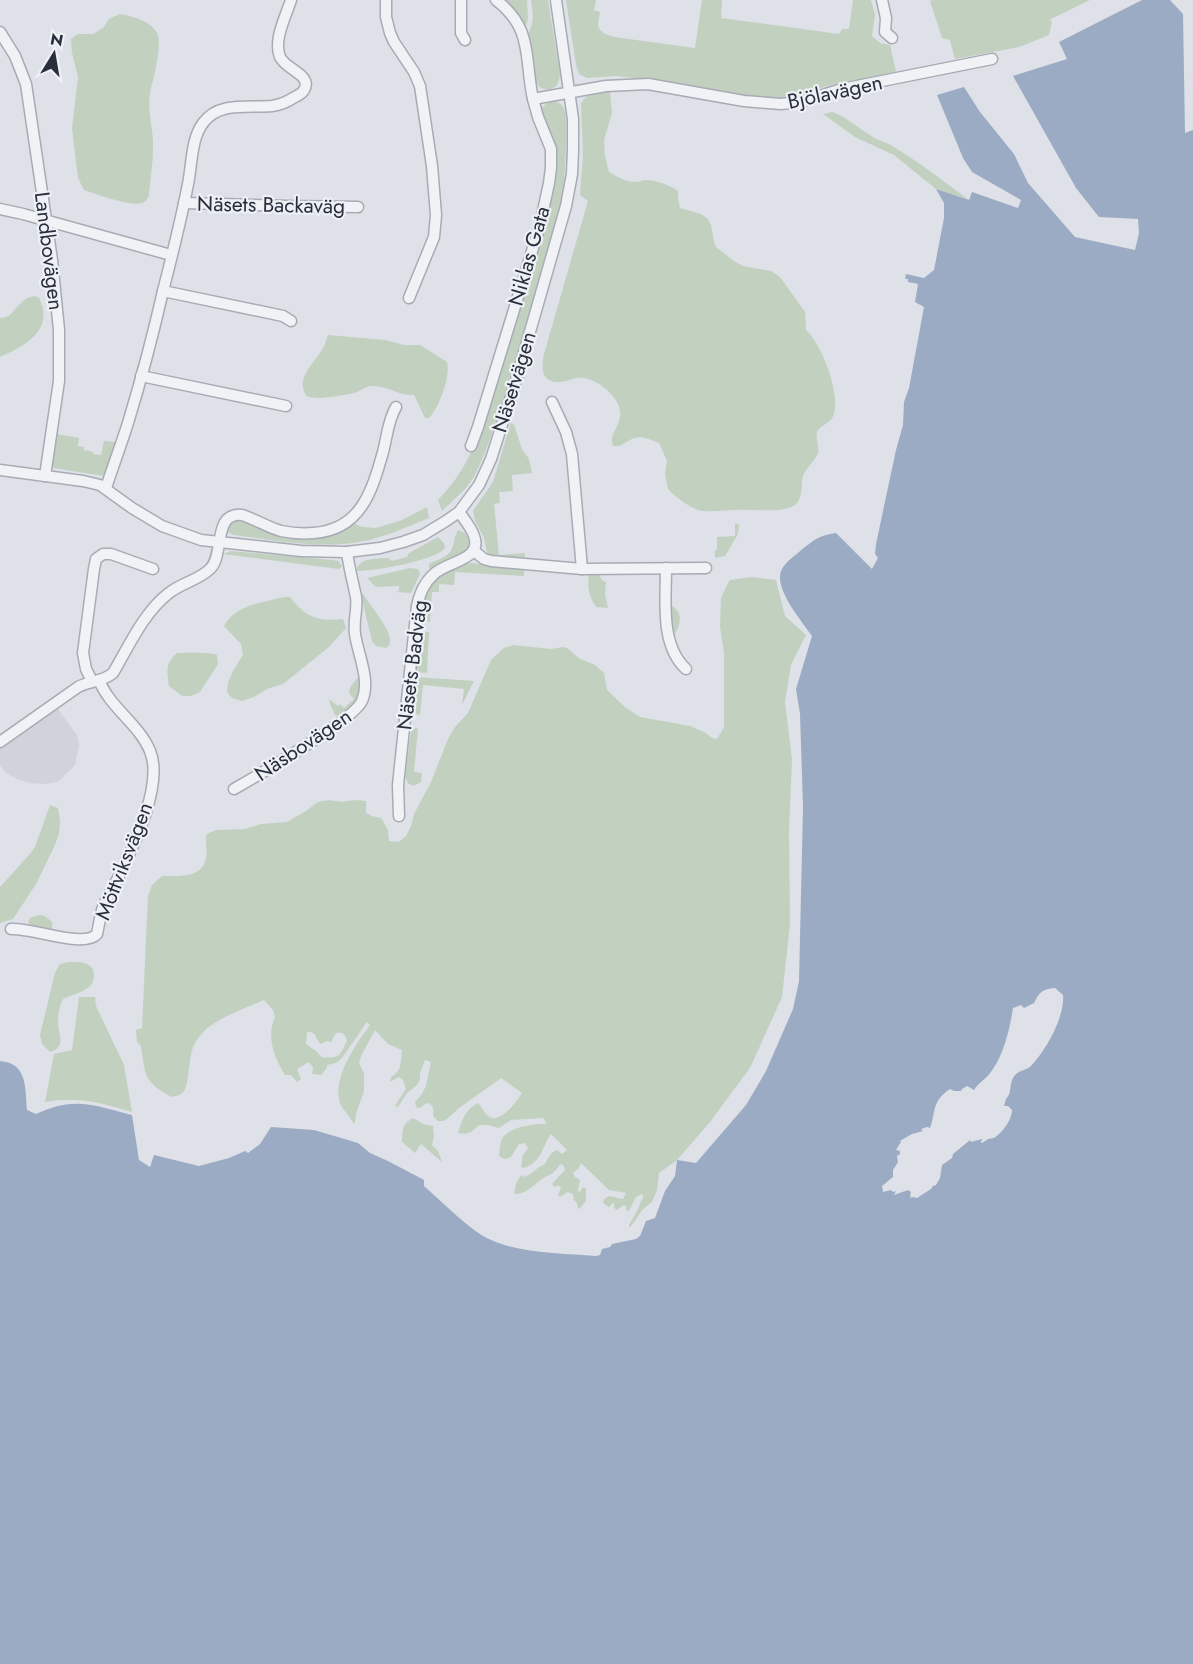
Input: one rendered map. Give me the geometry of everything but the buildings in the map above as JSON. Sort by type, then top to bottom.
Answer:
[{"type":"street","name":"Näsets Backaväg","points":[[106,488],[141,376],[201,125],[218,112],[233,107],[279,104],[296,97],[304,90],[306,83],[304,77],[281,59],[278,49],[278,40],[291,0]]},
{"type":"street","points":[[386,0],[386,17],[390,33],[420,86],[432,166],[436,215],[434,237],[409,298]]},
{"type":"street","points":[[461,0],[461,33],[465,40]]},
{"type":"street","name":"Niklas Gata","points":[[471,446],[540,225],[551,168],[551,149],[533,99],[527,48],[522,31],[513,16],[496,0]]},
{"type":"street","name":"Näsetvägen","points":[[106,488],[132,508],[162,526],[194,538],[301,551],[347,552],[374,549],[423,535],[459,512],[478,485],[491,459],[566,206],[572,174],[573,119],[556,0]]},
{"type":"street","points":[[882,0],[886,18],[885,32],[892,38]]},
{"type":"street","name":"Landbovägen","points":[[0,32],[15,56],[26,84],[57,297],[60,368],[45,476]]},
{"type":"street","name":"Bjölavägen","points":[[533,99],[606,86],[648,84],[744,101],[782,104],[801,102],[842,89],[992,59]]},
{"type":"street","name":"Näsets Backaväg","points":[[184,203],[358,207]]},
{"type":"street","points":[[0,209],[171,255]]},
{"type":"street","points":[[163,291],[283,316],[291,321]]},
{"type":"street","points":[[141,376],[286,406]]},
{"type":"street","points":[[552,402],[573,454],[582,569]]},
{"type":"street","points":[[0,742],[78,687],[104,680],[113,673],[142,624],[164,597],[210,569],[217,557],[225,521],[232,516],[238,514],[246,516],[272,528],[300,533],[330,531],[345,524],[359,510],[369,494],[383,453],[390,420],[396,407]]},
{"type":"street","points":[[0,470],[93,483],[106,488]]},
{"type":"street","points":[[459,512],[474,536],[474,551],[484,559],[491,561],[582,569],[706,568]]},
{"type":"street","name":"Näsets Badväg","points":[[399,816],[398,785],[419,597],[426,582],[434,574],[443,567],[469,557],[474,551]]},
{"type":"street","name":"Näsbovägen","points":[[234,789],[260,775],[325,732],[359,707],[362,701],[364,682],[354,625],[356,599],[349,573],[347,552]]},
{"type":"street","points":[[96,681],[86,669],[83,653],[96,559],[103,554],[111,554],[153,569]]},
{"type":"street","points":[[666,568],[669,637],[676,658],[686,669]]},
{"type":"street","name":"Möttviksvägen","points":[[11,929],[20,928],[59,937],[88,939],[95,937],[104,906],[148,808],[153,775],[150,751],[134,726],[96,681]]},
{"type":"shaded area","points":[[57,708],[77,735],[79,746],[75,765],[58,782],[43,784],[29,783],[6,773],[0,765],[0,748]]},
{"type":"green space","points":[[503,0],[527,0],[526,26]]},
{"type":"green space","points":[[531,0],[548,0],[560,74],[557,85],[551,89],[539,87],[534,77],[533,52],[529,35],[533,18]]},
{"type":"green space","points":[[566,0],[596,0],[594,10],[600,12],[599,29],[605,34],[695,48],[702,0],[722,0],[721,18],[839,34],[842,29],[849,29],[853,0],[871,0],[875,15],[872,36],[880,43],[890,45],[896,72],[826,86],[792,99],[772,100],[616,76],[587,78],[579,74],[576,65]]},
{"type":"green space","points":[[1090,0],[1049,20],[1052,21],[1049,35],[1019,47],[955,59],[950,40],[942,38],[930,1]]},
{"type":"green space","points":[[120,14],[146,22],[159,38],[149,100],[153,160],[149,195],[147,200],[137,204],[113,200],[84,190],[78,178],[72,129],[78,77],[71,39],[78,34],[93,34],[103,28],[109,19]]},
{"type":"green space","points":[[610,91],[612,113],[604,140],[609,172],[629,181],[654,181],[678,191],[680,208],[701,214],[708,219],[716,247],[743,266],[771,271],[780,277],[805,312],[806,330],[818,346],[828,369],[835,405],[833,417],[818,430],[818,453],[803,476],[801,493],[795,505],[778,510],[707,511],[690,506],[668,489],[665,474],[667,461],[659,443],[638,437],[620,446],[613,446],[612,440],[619,421],[620,410],[617,402],[607,390],[584,378],[552,381],[543,372],[544,354],[588,201],[580,195],[583,156],[581,103],[587,96]]},
{"type":"green space","points":[[553,101],[562,106],[566,119],[565,167],[559,216],[514,373],[484,455],[466,488],[442,511],[438,500],[464,467],[481,428],[554,173],[541,111],[546,104]]},
{"type":"green space","points":[[832,112],[842,116],[874,138],[891,145],[969,200],[936,189],[894,155],[855,137],[823,114]]},
{"type":"green space","points":[[34,296],[39,298],[43,309],[40,328],[28,342],[0,357],[0,318],[9,316],[23,301]]},
{"type":"green space","points":[[328,335],[420,345],[447,362],[446,383],[433,413],[429,418],[425,418],[414,395],[377,386],[330,397],[307,396],[303,379],[323,349]]},
{"type":"green space","points":[[511,422],[522,449],[529,459],[532,473],[512,475],[513,491],[499,492],[500,503],[494,504],[499,555],[525,553],[524,560],[490,557],[473,511],[493,482]]},
{"type":"green space","points":[[56,434],[79,438],[78,446],[84,447],[84,450],[93,452],[93,454],[101,455],[104,441],[116,442],[104,476],[53,468],[51,464]]},
{"type":"green space","points":[[427,507],[429,518],[377,538],[344,544],[296,543],[234,535],[228,532],[227,527],[235,518],[290,536],[352,523],[376,528],[402,520]]},
{"type":"green space","points":[[735,523],[739,525],[738,534],[725,556],[715,558],[717,537],[735,536]]},
{"type":"green space","points":[[458,530],[465,533],[469,542],[467,551],[429,569],[429,564],[450,552]]},
{"type":"green space","points":[[438,537],[444,543],[445,548],[439,553],[417,561],[356,571],[364,561],[388,558],[392,561],[407,557],[409,553]]},
{"type":"green space","points":[[231,551],[332,560],[338,561],[342,566],[339,569],[223,554]]},
{"type":"green space","points":[[470,563],[524,568],[524,576],[455,572],[454,585],[439,584],[439,592],[432,592],[430,622],[424,619],[421,615],[421,608],[430,586],[443,573]]},
{"type":"green space","points":[[410,568],[418,569],[420,574],[411,593],[396,592],[399,591],[399,586],[376,587],[367,578]]},
{"type":"green space","points":[[597,572],[606,582],[605,594],[608,608],[596,607],[590,595],[589,574]]},
{"type":"green space","points":[[751,577],[776,580],[785,616],[806,635],[791,665],[785,702],[792,760],[789,832],[790,924],[782,997],[750,1068],[710,1122],[677,1160],[659,1173],[657,1190],[652,1202],[643,1209],[631,1226],[629,1227],[643,1197],[642,1194],[636,1197],[629,1211],[624,1205],[617,1210],[614,1208],[614,1202],[609,1207],[603,1203],[604,1199],[609,1196],[623,1199],[626,1193],[609,1190],[581,1163],[573,1173],[580,1180],[579,1193],[583,1187],[586,1188],[586,1201],[578,1209],[573,1194],[568,1192],[560,1197],[558,1195],[561,1188],[552,1184],[565,1170],[561,1164],[553,1173],[527,1191],[514,1194],[521,1175],[525,1177],[545,1164],[555,1151],[562,1154],[567,1150],[551,1134],[535,1162],[524,1168],[521,1167],[523,1155],[528,1148],[525,1143],[519,1144],[511,1157],[505,1159],[499,1155],[504,1136],[524,1126],[546,1124],[544,1118],[511,1120],[499,1128],[479,1125],[471,1132],[458,1133],[467,1112],[478,1103],[487,1115],[496,1118],[517,1101],[522,1093],[501,1078],[447,1119],[438,1121],[433,1116],[431,1105],[427,1103],[419,1108],[416,1107],[415,1102],[426,1086],[431,1062],[425,1060],[417,1085],[407,1093],[398,1107],[395,1106],[406,1089],[403,1080],[399,1077],[390,1082],[391,1077],[399,1069],[402,1050],[388,1044],[375,1030],[359,1063],[364,1074],[364,1091],[355,1123],[353,1123],[340,1103],[339,1083],[347,1062],[370,1025],[367,1022],[342,1058],[336,1063],[327,1065],[321,1075],[312,1074],[313,1068],[309,1062],[297,1069],[301,1079],[297,1082],[291,1075],[285,1075],[272,1047],[271,1032],[275,1017],[273,1010],[264,1000],[224,1017],[199,1036],[192,1050],[184,1091],[172,1097],[151,1082],[145,1071],[136,1030],[142,1028],[148,896],[152,885],[162,876],[188,875],[200,870],[206,858],[207,834],[216,830],[245,829],[261,824],[287,822],[318,802],[355,800],[366,801],[366,813],[381,818],[388,830],[389,841],[399,842],[406,836],[448,739],[468,713],[491,660],[504,648],[513,645],[551,649],[567,648],[580,659],[595,665],[604,673],[607,690],[626,708],[640,717],[690,726],[717,739],[724,727],[721,598],[730,580]],"holes":[[[307,1032],[310,1032],[321,1044],[331,1042],[336,1033],[343,1034],[347,1040],[338,1055],[322,1057],[306,1044]]]},
{"type":"green space","points":[[363,594],[387,630],[390,642],[386,648],[376,646],[372,641],[361,595]]},
{"type":"green space","points":[[290,597],[301,609],[313,617],[326,620],[343,619],[346,628],[329,647],[283,684],[242,701],[232,698],[227,692],[228,683],[243,655],[241,644],[224,626],[235,613],[242,609]]},
{"type":"green space","points":[[670,605],[678,611],[680,619],[673,636]]},
{"type":"green space","points":[[423,632],[429,632],[427,673],[414,672],[418,638]]},
{"type":"green space","points":[[177,653],[217,655],[218,664],[200,692],[191,696],[182,696],[169,686],[167,672],[169,664]]},
{"type":"green space","points":[[360,676],[361,690],[358,700],[340,716],[335,715],[329,699],[344,708],[354,699],[349,693]]},
{"type":"green space","points":[[416,677],[474,681],[462,705],[464,689],[423,685],[420,715],[412,710]]},
{"type":"green space","points":[[418,728],[414,772],[422,773],[421,782],[413,786],[405,777],[411,731]]},
{"type":"green space","points":[[50,805],[58,808],[60,821],[59,834],[54,847],[36,884],[13,919],[0,923],[0,887],[35,847]]},
{"type":"green space","points":[[45,916],[52,922],[52,932],[31,926],[28,922],[30,918]]},
{"type":"green space","points":[[81,962],[91,967],[93,980],[86,989],[63,999],[58,1017],[60,1044],[50,1052],[42,1044],[40,1035],[55,973],[60,964]]},
{"type":"green space","points":[[79,997],[95,997],[96,1006],[124,1065],[132,1112],[79,1100],[45,1102],[54,1054],[72,1050]]},
{"type":"green space","points":[[413,1118],[423,1124],[433,1126],[432,1145],[438,1151],[442,1162],[421,1144],[415,1153],[402,1142],[405,1126]]},
{"type":"water","points":[[1142,0],[1170,0],[1183,14],[1185,133],[1193,130],[1193,1664],[0,1664],[0,1061],[9,1063],[20,1072],[25,1086],[27,1110],[36,1114],[62,1105],[84,1104],[132,1115],[139,1160],[150,1167],[154,1155],[199,1166],[245,1151],[248,1153],[260,1144],[271,1127],[314,1130],[358,1143],[370,1153],[424,1180],[424,1186],[477,1232],[503,1245],[550,1253],[596,1256],[600,1255],[602,1249],[612,1244],[640,1236],[646,1221],[655,1218],[665,1191],[675,1176],[677,1160],[696,1163],[746,1105],[766,1071],[793,1009],[799,981],[803,807],[800,714],[796,689],[812,636],[784,594],[780,576],[782,569],[812,542],[820,537],[836,533],[872,569],[878,558],[875,554],[876,544],[903,425],[904,402],[909,388],[924,307],[915,302],[918,284],[905,279],[906,274],[924,278],[934,270],[944,218],[944,203],[936,189],[969,200],[972,192],[1018,208],[1021,200],[972,172],[963,158],[937,95],[964,87],[980,112],[1014,154],[1028,183],[1075,237],[1135,250],[1139,233],[1138,219],[1099,217],[1076,188],[1013,76],[1067,59],[1059,42]],"holes":[[[1055,988],[1063,995],[1058,1023],[1043,1051],[1031,1066],[1017,1073],[1013,1078],[1004,1106],[1008,1106],[1012,1114],[1000,1133],[982,1143],[980,1141],[982,1139],[971,1142],[970,1140],[942,1165],[940,1178],[936,1185],[917,1198],[909,1198],[911,1192],[908,1190],[894,1195],[896,1191],[883,1192],[882,1186],[893,1177],[893,1170],[898,1162],[897,1156],[900,1154],[900,1151],[896,1150],[900,1141],[923,1131],[921,1129],[930,1128],[936,1106],[944,1093],[950,1089],[961,1091],[967,1086],[974,1090],[995,1067],[1005,1042],[1013,1008],[1021,1005],[1024,1008],[1034,1003],[1047,989]]]}]
